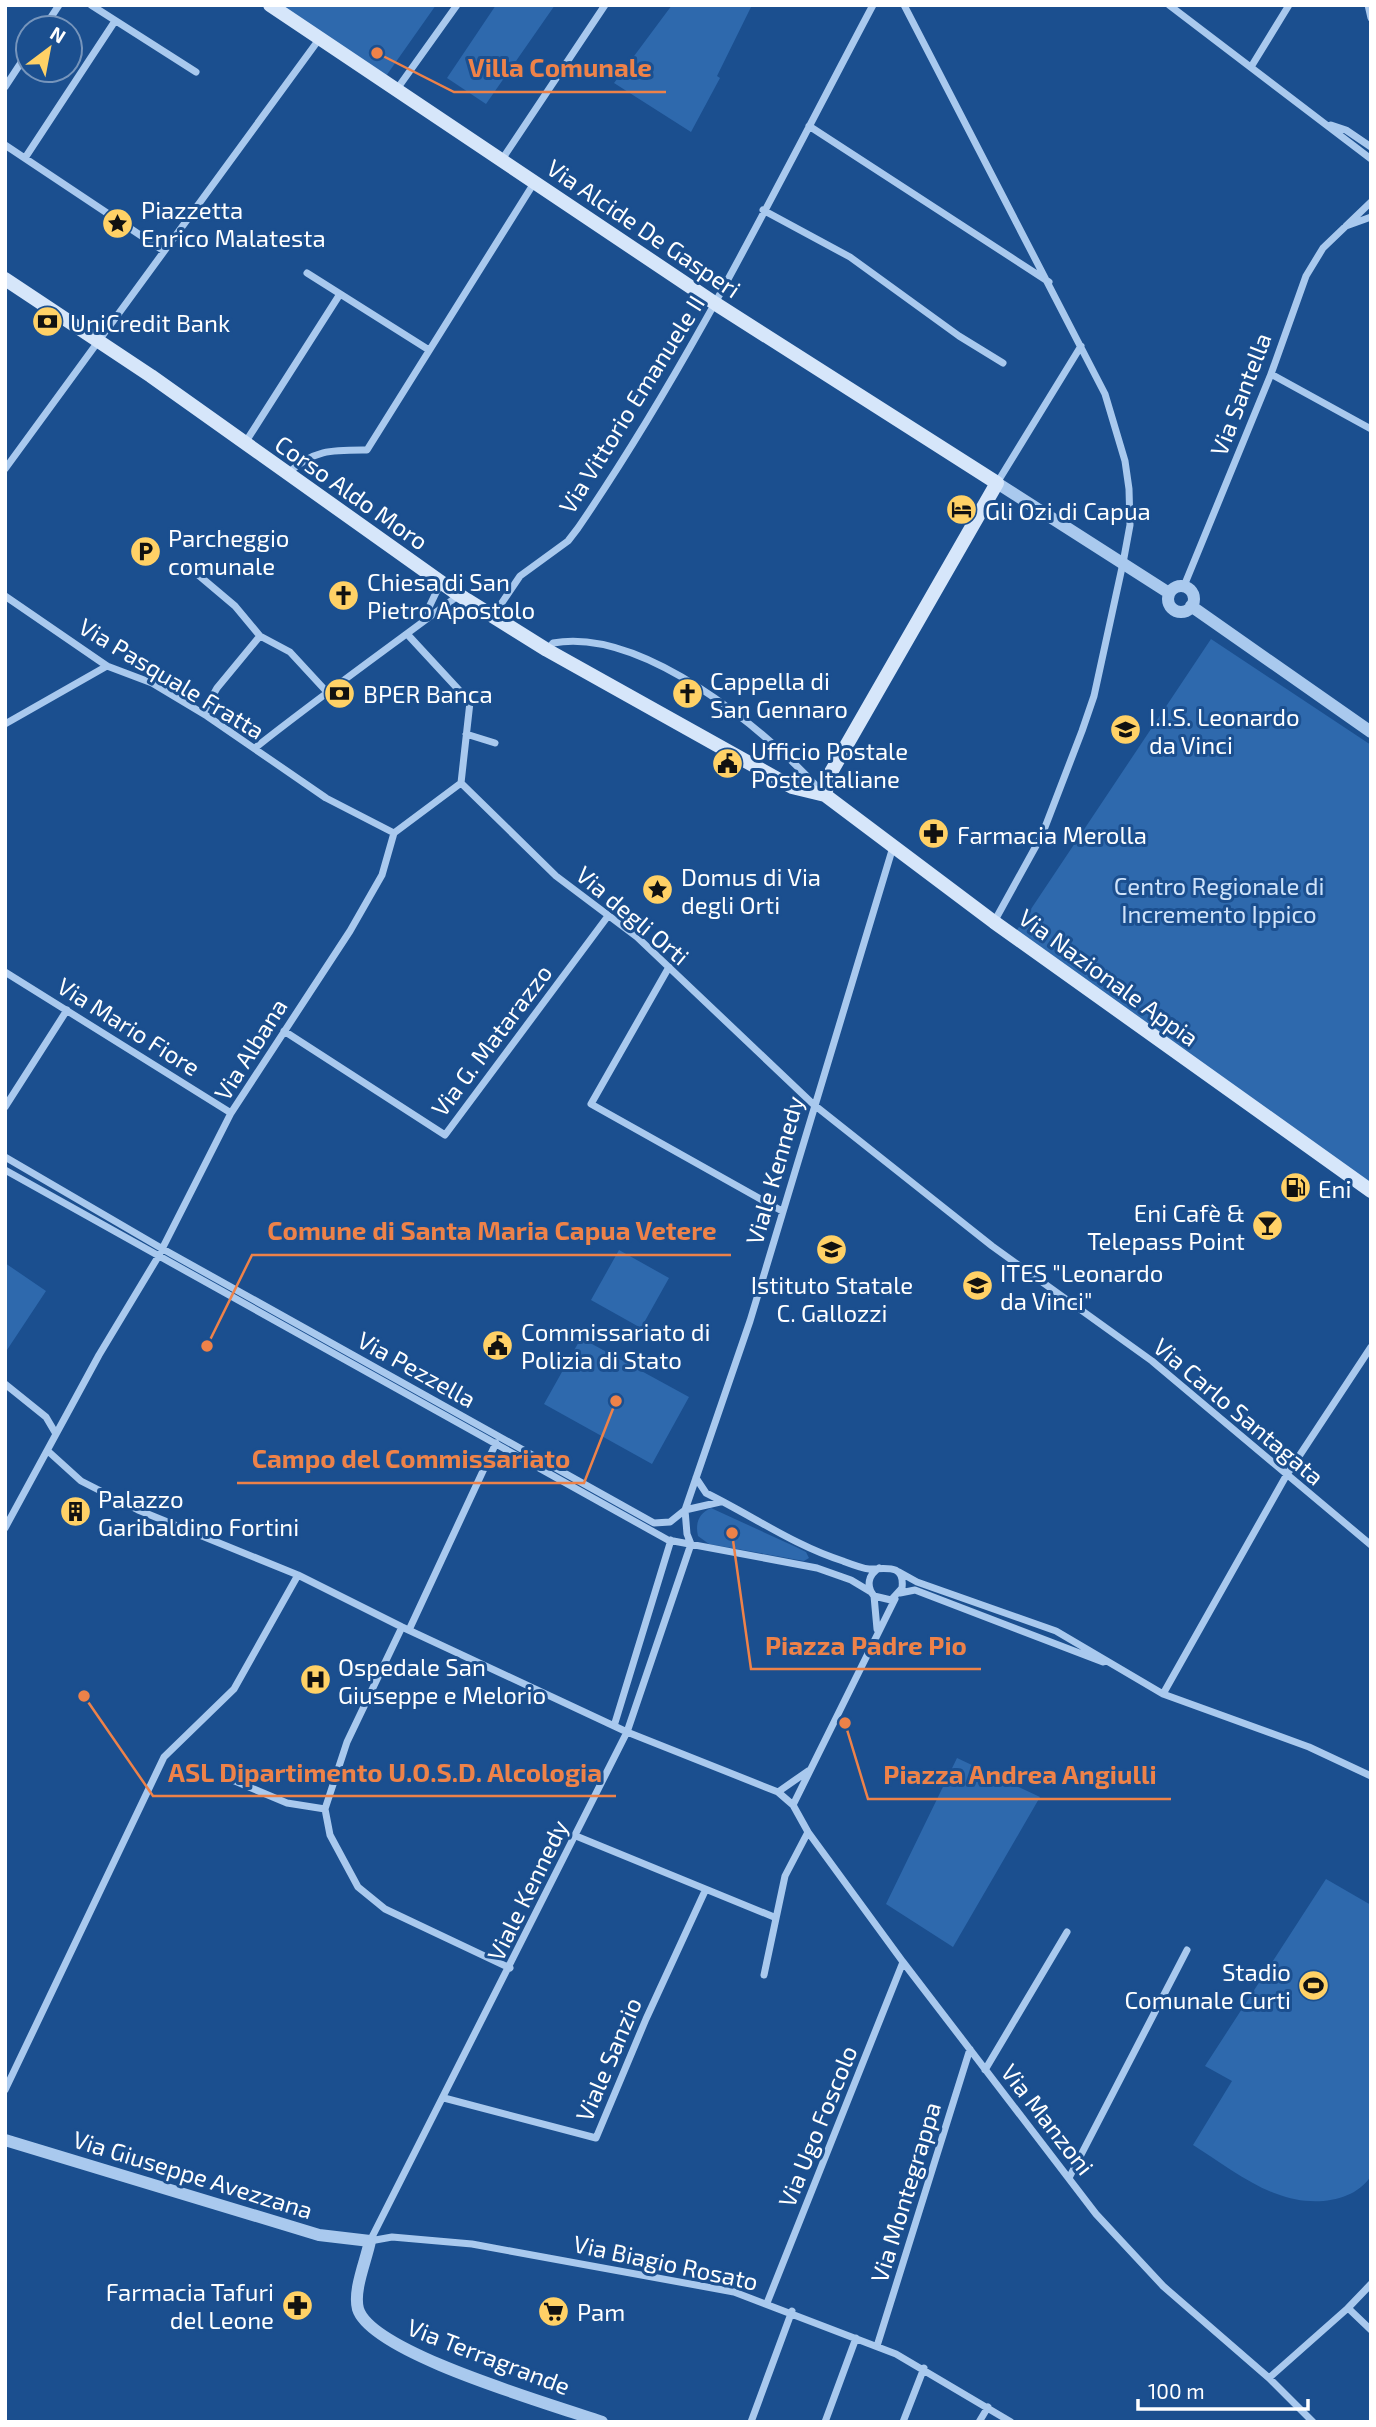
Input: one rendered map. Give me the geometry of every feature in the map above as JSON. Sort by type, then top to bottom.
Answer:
[{"type":"main road","name":"Via Alcide De Gasperi","points":[[270,5],[716,304],[997,483]]},
{"type":"main road","name":"Corso Aldo Moro","points":[[5,279],[99,341],[459,595],[547,650],[792,787],[825,795]]},
{"type":"main road","points":[[825,795],[830,774],[997,483]]},
{"type":"main road","name":"Via Nazionale Appia","points":[[825,795],[994,922],[1371,1191]]},
{"type":"street","points":[[91,5],[195,72]]},
{"type":"street","points":[[397,89],[457,5]]},
{"type":"street","points":[[500,161],[605,5]]},
{"type":"street","name":"Via Vittorio Emanuele II","points":[[493,616],[520,576],[568,541],[578,528],[716,304],[873,5]]},
{"type":"street","points":[[904,5],[1050,282],[1105,394],[1125,461],[1130,525],[1094,696],[1042,835],[994,922]]},
{"type":"street","points":[[1169,5],[1330,125],[1340,137],[1371,159]]},
{"type":"street","points":[[1251,68],[1289,5]]},
{"type":"street","points":[[1368,5],[1371,18]]},
{"type":"street","points":[[25,158],[115,21]]},
{"type":"street","points":[[5,469],[320,38]]},
{"type":"street","points":[[1330,125],[1346,130],[1371,147]]},
{"type":"street","points":[[809,126],[1050,282]]},
{"type":"street","points":[[5,145],[164,251]]},
{"type":"street","points":[[287,474],[307,456],[334,450],[367,450],[534,183]]},
{"type":"street","name":"Via Santella","points":[[1184,586],[1271,374],[1306,276],[1323,248],[1371,202]]},
{"type":"street","points":[[763,210],[850,257],[959,336],[1003,363]]},
{"type":"street","name":"Via Santella","points":[[1346,226],[1371,217]]},
{"type":"street","points":[[307,273],[429,350]]},
{"type":"street","points":[[244,444],[340,294]]},
{"type":"street","points":[[1081,346],[997,483],[1169,593]]},
{"type":"street","points":[[1271,374],[1371,429]]},
{"type":"street","points":[[190,568],[235,606],[260,636],[289,652],[326,691]]},
{"type":"street","points":[[422,622],[441,582]]},
{"type":"street","points":[[1184,586],[1193,594],[1191,606],[1180,611],[1172,608],[1168,601],[1169,593],[1175,587],[1184,586]]},
{"type":"street","points":[[255,748],[326,691],[408,635],[459,595]]},
{"type":"street","name":"Via Pasquale Fratta","points":[[5,596],[107,666],[152,683],[255,748],[326,798],[394,833]]},
{"type":"street","points":[[1191,606],[1371,732]]},
{"type":"street","points":[[394,833],[461,783],[470,702],[408,635]]},
{"type":"street","points":[[202,713],[216,688],[260,636]]},
{"type":"street","points":[[547,650],[553,643],[588,641],[623,648],[639,655],[741,716],[825,795]]},
{"type":"street","points":[[5,724],[107,666]]},
{"type":"street","points":[[466,734],[495,743]]},
{"type":"street","name":"Via degli Orti","points":[[461,783],[556,876],[637,937],[813,1104]]},
{"type":"street","name":"Via Albana","points":[[5,1528],[158,1257],[231,1113],[350,932],[382,875],[394,833]]},
{"type":"street","name":"Viale Kennedy","points":[[685,1510],[750,1321],[813,1104],[893,846]]},
{"type":"street","name":"Via G. Matarazzo","points":[[284,1031],[445,1135],[607,916]]},
{"type":"street","points":[[669,967],[591,1104],[782,1211]]},
{"type":"street","name":"Via Mario Fiore","points":[[5,972],[231,1113]]},
{"type":"street","points":[[5,1107],[67,1010]]},
{"type":"street","name":"Via Carlo Santagata","points":[[813,1104],[992,1246],[1152,1361],[1371,1545]]},
{"type":"street","name":"Via Pezzella","points":[[5,1157],[161,1248],[654,1523],[670,1522],[685,1510]]},
{"type":"street","points":[[5,1170],[495,1445],[671,1540],[817,1569],[851,1580],[885,1601],[915,1590],[1068,1646],[1133,1675]]},
{"type":"street","points":[[1164,1694],[1286,1476],[1371,1347]]},
{"type":"street","points":[[5,1384],[46,1417],[56,1434]]},
{"type":"street","points":[[499,1436],[347,1741],[325,1809],[330,1835],[358,1887],[385,1909],[510,1968]]},
{"type":"street","points":[[49,1452],[81,1481],[138,1510],[298,1575],[405,1629],[627,1732],[778,1792],[793,1805],[877,1630],[898,1595],[903,1583],[899,1572]]},
{"type":"street","points":[[696,1478],[700,1488],[824,1553],[867,1569],[890,1567],[917,1582],[1056,1631],[1164,1694],[1309,1746],[1371,1775]]},
{"type":"street","points":[[691,1544],[685,1510],[713,1502],[724,1502]]},
{"type":"street","points":[[614,1726],[671,1540]]},
{"type":"street","name":"Viale Kennedy","points":[[370,2241],[627,1732],[691,1544]]},
{"type":"street","points":[[817,1569],[823,1563],[824,1553]]},
{"type":"street","points":[[877,1630],[869,1581],[878,1568]]},
{"type":"street","points":[[5,2090],[164,1757],[234,1689],[298,1575]]},
{"type":"street","points":[[778,1792],[808,1771]]},
{"type":"street","points":[[230,1779],[287,1803],[325,1809]]},
{"type":"street","name":"Via Manzoni","points":[[793,1805],[808,1832],[903,1962],[1100,2218],[1163,2286],[1269,2378],[1313,2422]]},
{"type":"street","points":[[764,1975],[774,1917],[785,1876],[808,1832]]},
{"type":"street","points":[[576,1836],[774,1917]]},
{"type":"street","name":"Viale Sanzio","points":[[444,2098],[596,2138],[646,2019],[705,1891]]},
{"type":"street","points":[[985,2070],[1067,1932]]},
{"type":"street","points":[[1069,2178],[1187,1950]]},
{"type":"street","name":"Via Ugo Foscolo","points":[[767,2303],[903,1962]]},
{"type":"street","name":"Via Montegrappa","points":[[877,2346],[970,2049]]},
{"type":"street","name":"Via Giuseppe Avezzana","points":[[6,2142],[319,2235],[370,2241]]},
{"type":"street","name":"Via Biagio Rosato","points":[[370,2241],[392,2236],[472,2244],[734,2292],[792,2311],[924,2368],[1011,2422]]},
{"type":"street","name":"Via Terragrande","points":[[370,2241],[357,2299],[359,2312],[373,2331],[402,2349],[445,2367],[602,2422]]},
{"type":"street","points":[[1269,2378],[1371,2284]]},
{"type":"street","points":[[1348,2308],[1371,2330]]},
{"type":"street","points":[[751,2422],[792,2311]]},
{"type":"street","points":[[825,2422],[856,2338]]},
{"type":"street","points":[[903,2422],[924,2368]]},
{"type":"street","points":[[979,2422],[988,2407]]},
{"type":"green space","points":[[281,5],[436,5],[386,76]]},
{"type":"green space","points":[[496,5],[555,5],[486,104],[447,78]]},
{"type":"green space","points":[[672,5],[752,5],[717,76],[720,78],[691,132],[614,83]]},
{"type":"green space","name":"Centro Regionale di Incremento Ippico","points":[[1211,639],[1371,745],[1371,1191],[1013,936]]},
{"type":"green space","points":[[619,1250],[669,1278],[641,1328],[591,1300]]},
{"type":"green space","points":[[5,1263],[46,1291],[5,1353]]},
{"type":"green space","points":[[581,1338],[689,1397],[652,1464],[544,1404]]},
{"type":"green space","points":[[711,1508],[806,1552],[809,1558],[804,1561],[709,1544],[698,1536],[697,1527],[701,1516]]},
{"type":"green space","points":[[957,1758],[1040,1797],[953,1947],[886,1904]]},
{"type":"green space","name":"Stadio Comunale Curti","points":[[1326,1879],[1371,1905],[1371,2176],[1353,2193],[1341,2198],[1315,2201],[1289,2198],[1266,2190],[1193,2145],[1232,2081],[1205,2066]]},
{"type":"place","name":"Villa Comunale","points":[[377,53]]},
{"type":"place","name":"Piazzetta Enrico Malatesta","points":[[118,223]]},
{"type":"place","name":"UniCredit Bank","points":[[47,322]]},
{"type":"place","name":"Gli Ozi di Capua","points":[[962,510]]},
{"type":"place","name":"Parcheggio comunale","points":[[145,551]]},
{"type":"place","name":"Chiesa di San Pietro Apostolo","points":[[344,595]]},
{"type":"place","name":"BPER Banca","points":[[340,693]]},
{"type":"place","name":"Cappella di San Gennaro","points":[[687,694]]},
{"type":"place","name":"I.I.S. Leonardo da Vinci","points":[[1126,730]]},
{"type":"place","name":"Ufficio Postale Poste Italiane","points":[[728,764]]},
{"type":"place","name":"Farmacia Merolla","points":[[934,834]]},
{"type":"place","name":"Domus di Via degli Orti","points":[[658,890]]},
{"type":"place","name":"Eni","points":[[1295,1188]]},
{"type":"place","name":"Eni Cafè & Telepass Point","points":[[1268,1226]]},
{"type":"place","name":"Istituto Statale C. Gallozzi","points":[[832,1250]]},
{"type":"place","name":"ITES \"Leonardo da Vinci\"","points":[[977,1286]]},
{"type":"place","name":"Commissariato di Polizia di Stato","points":[[498,1345]]},
{"type":"place","name":"Comune di Santa Maria Capua Vetere","points":[[207,1346]]},
{"type":"place","name":"Campo del Commissariato","points":[[616,1401]]},
{"type":"place","name":"Palazzo Garibaldino Fortini","points":[[75,1512]]},
{"type":"place","name":"Piazza Padre Pio","points":[[732,1533]]},
{"type":"place","name":"Ospedale San Giuseppe e Melorio","points":[[315,1680]]},
{"type":"place","name":"ASL Dipartimento U.O.S.D. Alcologia","points":[[84,1696]]},
{"type":"place","name":"Piazza Andrea Angiulli","points":[[845,1723]]},
{"type":"place","name":"Stadio Comunale Curti","points":[[1314,1985]]},
{"type":"place","name":"Farmacia Tafuri del Leone","points":[[297,2305]]},
{"type":"place","name":"Pam","points":[[554,2311]]}]
